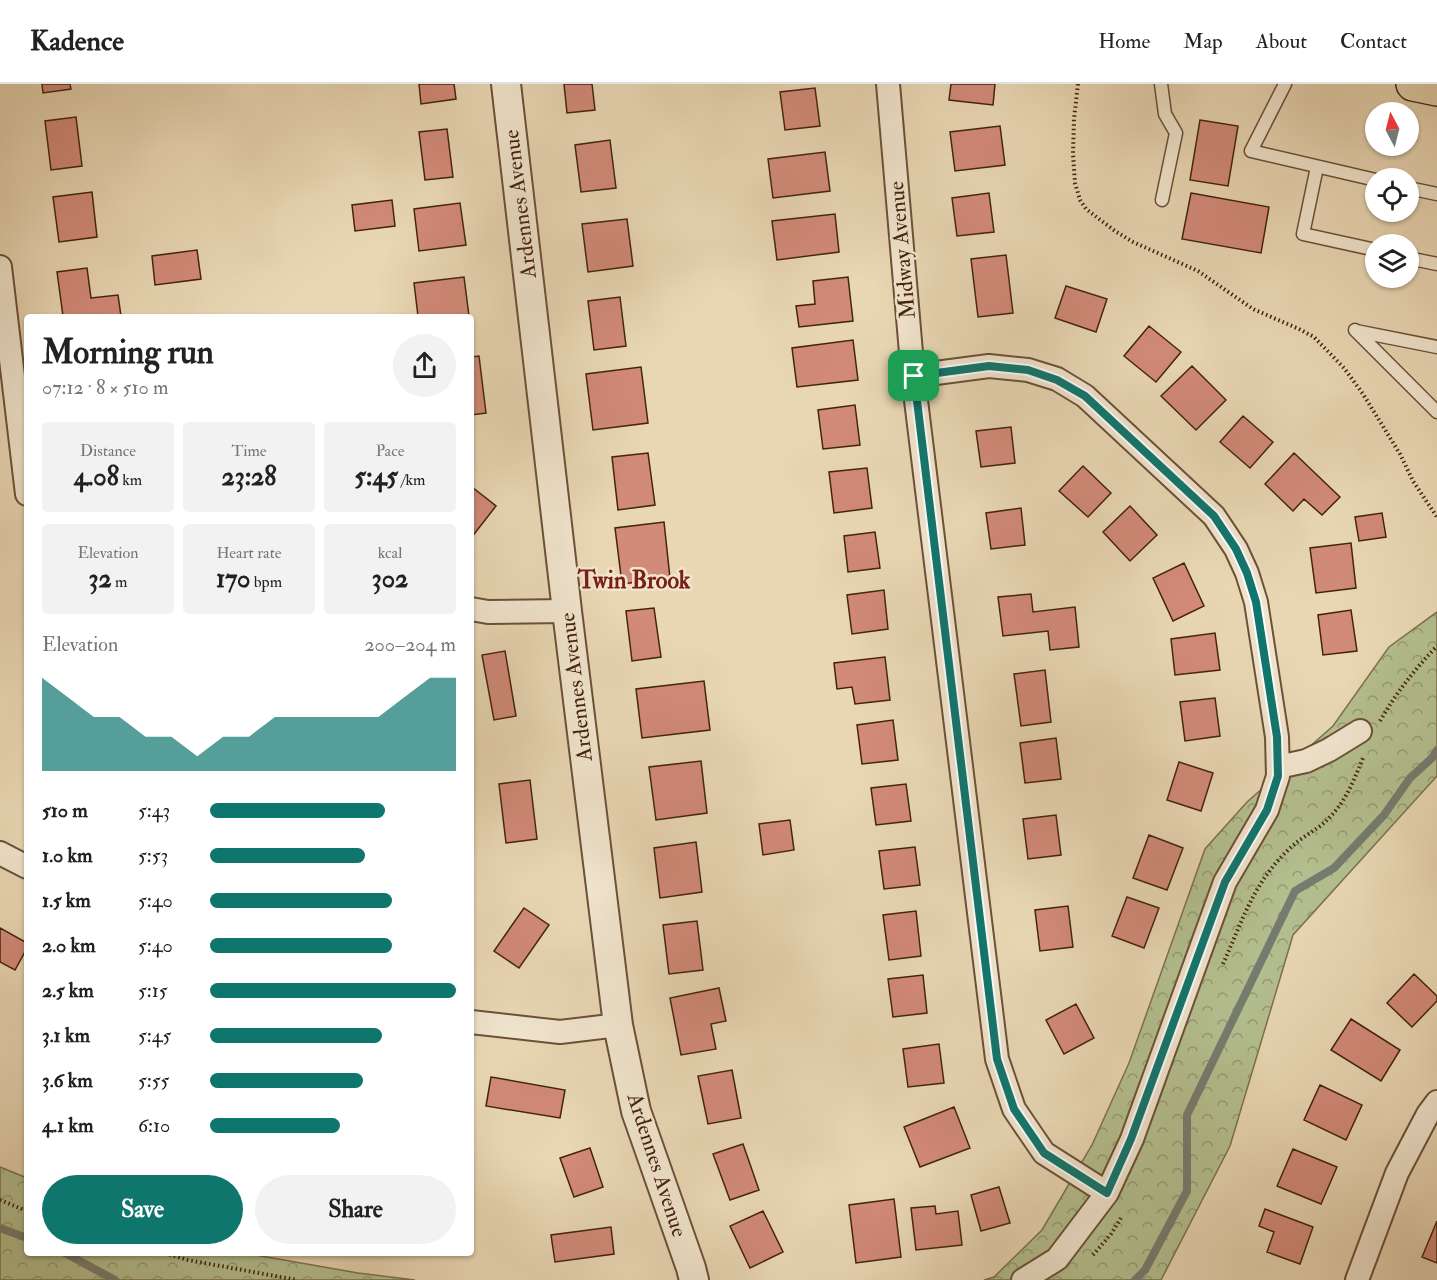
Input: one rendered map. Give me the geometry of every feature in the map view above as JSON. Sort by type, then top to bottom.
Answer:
[{"type":"main road","points":[[1413,84],[1437,89]]},
{"type":"street","name":"Ardennes Avenue","points":[[506,84],[618,1025],[636,1111],[694,1280]]},
{"type":"street","name":"Midway Avenue","points":[[888,84],[914,376],[997,1059],[1014,1109],[1044,1153],[1107,1193]]},
{"type":"street","points":[[0,267],[24,467]]},
{"type":"street","points":[[914,376],[989,366],[1028,370],[1057,380],[1085,396],[1214,516],[1236,549],[1247,573],[1256,602],[1277,737],[1278,776],[1267,810],[1225,882],[1131,1139],[1107,1193],[1058,1259],[1023,1280]]},
{"type":"street","points":[[474,610],[488,612],[567,611]]},
{"type":"street","points":[[1278,767],[1306,761],[1368,730]]},
{"type":"street","points":[[0,853],[24,865]]},
{"type":"street","points":[[474,1022],[560,1032],[618,1025]]},
{"type":"street","points":[[1357,1280],[1397,1173],[1428,1114],[1437,1102]]},
{"type":"lane","points":[[1161,84],[1165,114],[1176,133],[1162,200]]},
{"type":"lane","points":[[1285,84],[1251,151],[1365,178]]},
{"type":"lane","points":[[1317,167],[1303,234],[1365,248]]},
{"type":"lane","points":[[1419,190],[1437,194]]},
{"type":"lane","points":[[1419,260],[1437,264]]},
{"type":"lane","points":[[1437,347],[1355,330],[1437,412]]},
{"type":"path","points":[[1078,84],[1073,154],[1075,183],[1080,200],[1086,209],[1133,242],[1198,271],[1253,309],[1314,337],[1344,368],[1363,393],[1400,454],[1413,481],[1437,517]]},
{"type":"path","points":[[1368,730],[1411,674],[1437,646]]},
{"type":"path","points":[[1220,971],[1247,908],[1268,872],[1298,842],[1321,825],[1339,807],[1349,792],[1365,755]]},
{"type":"path","points":[[0,1200],[24,1210]]},
{"type":"path","points":[[1089,1258],[1111,1234],[1122,1216]]},
{"type":"path","points":[[174,1256],[297,1280]]},
{"type":"green space","points":[[1437,612],[1437,776],[1293,935],[1230,1146],[1161,1280],[984,1280],[994,1277],[1042,1230],[1092,1145],[1129,1063],[1205,849],[1247,802],[1333,726],[1389,647]]},
{"type":"green space","points":[[0,1167],[24,1177],[24,1256],[261,1256],[358,1273],[415,1280],[0,1280]]},
{"type":"building","points":[[42,84],[70,84],[71,89],[43,93]]},
{"type":"building","points":[[419,84],[454,84],[456,99],[421,104]]},
{"type":"building","points":[[564,84],[592,84],[595,110],[567,113]]},
{"type":"building","points":[[951,84],[995,84],[993,105],[949,100]]},
{"type":"building","points":[[815,88],[820,126],[785,130],[780,92]]},
{"type":"building","points":[[76,117],[82,166],[51,170],[45,121]]},
{"type":"building","points":[[1200,120],[1238,126],[1228,186],[1190,180]]},
{"type":"building","points":[[1000,126],[1005,165],[955,171],[950,132]]},
{"type":"building","points":[[447,129],[453,177],[425,180],[419,132]]},
{"type":"building","points":[[610,140],[616,188],[581,192],[575,145]]},
{"type":"building","points":[[825,152],[830,191],[773,198],[768,159]]},
{"type":"building","points":[[92,192],[97,237],[59,242],[53,197]]},
{"type":"building","points":[[989,193],[994,232],[957,236],[952,198]]},
{"type":"building","points":[[1191,193],[1269,207],[1261,253],[1182,239]]},
{"type":"building","points":[[392,200],[395,226],[355,231],[352,205]]},
{"type":"building","points":[[460,203],[466,245],[419,251],[414,209]]},
{"type":"building","points":[[835,214],[839,252],[777,260],[772,221]]},
{"type":"building","points":[[627,219],[633,266],[588,272],[582,224]]},
{"type":"building","points":[[197,250],[201,279],[155,285],[152,256]]},
{"type":"building","points":[[1006,255],[1013,313],[978,317],[971,259]]},
{"type":"building","points":[[87,268],[91,298],[118,295],[121,314],[63,314],[57,272]]},
{"type":"building","points":[[464,277],[469,314],[418,314],[414,283]]},
{"type":"building","points":[[848,277],[853,321],[799,327],[796,306],[815,304],[813,281]]},
{"type":"building","points":[[1066,286],[1107,299],[1096,332],[1055,318]]},
{"type":"building","points":[[620,297],[626,346],[594,350],[588,301]]},
{"type":"building","points":[[1149,326],[1181,352],[1156,382],[1124,356]]},
{"type":"building","points":[[853,340],[858,380],[797,387],[792,348]]},
{"type":"building","points":[[479,356],[486,413],[474,415],[474,357]]},
{"type":"building","points":[[1192,366],[1226,400],[1196,430],[1161,396]]},
{"type":"building","points":[[641,367],[648,423],[593,430],[586,374]]},
{"type":"building","points":[[855,405],[860,445],[823,449],[818,410]]},
{"type":"building","points":[[1243,416],[1273,442],[1250,468],[1220,442]]},
{"type":"building","points":[[1011,427],[1015,463],[981,467],[976,431]]},
{"type":"building","points":[[648,453],[655,505],[618,510],[612,457]]},
{"type":"building","points":[[1294,453],[1340,497],[1322,515],[1304,499],[1293,511],[1265,484]]},
{"type":"building","points":[[1083,466],[1111,493],[1088,517],[1059,491]]},
{"type":"building","points":[[867,468],[872,508],[834,513],[829,472]]},
{"type":"building","points":[[474,489],[496,506],[474,534]]},
{"type":"building","points":[[1130,506],[1157,535],[1130,561],[1103,532]]},
{"type":"building","points":[[1021,508],[1025,545],[991,549],[986,513]]},
{"type":"building","points":[[1382,513],[1386,537],[1359,541],[1355,517]]},
{"type":"building","points":[[664,522],[670,578],[622,584],[615,528]]},
{"type":"building","points":[[875,532],[880,568],[848,572],[844,536]]},
{"type":"building","points":[[1351,543],[1356,588],[1316,593],[1310,548]]},
{"type":"building","points":[[1184,563],[1204,606],[1173,621],[1153,578]]},
{"type":"building","points":[[884,590],[888,629],[852,634],[847,595]]},
{"type":"building","points":[[1031,594],[1033,612],[1075,607],[1079,647],[1050,650],[1048,631],[1003,636],[998,597]]},
{"type":"building","points":[[654,608],[661,657],[632,661],[626,611]]},
{"type":"building","points":[[1351,610],[1357,651],[1323,655],[1318,615]]},
{"type":"building","points":[[1215,633],[1220,670],[1175,675],[1171,639]]},
{"type":"building","points":[[505,651],[516,716],[494,720],[482,655]]},
{"type":"building","points":[[885,657],[890,700],[855,704],[852,687],[837,689],[834,663]]},
{"type":"building","points":[[1045,670],[1051,722],[1021,726],[1014,674]]},
{"type":"building","points":[[704,681],[710,730],[642,738],[636,689]]},
{"type":"building","points":[[1215,698],[1220,736],[1185,741],[1180,702]]},
{"type":"building","points":[[893,720],[898,760],[862,764],[857,725]]},
{"type":"building","points":[[1056,738],[1061,779],[1025,783],[1020,743]]},
{"type":"building","points":[[701,761],[707,813],[656,820],[649,767]]},
{"type":"building","points":[[1179,762],[1213,773],[1201,811],[1167,800]]},
{"type":"building","points":[[530,780],[537,839],[506,843],[499,784]]},
{"type":"building","points":[[906,784],[911,821],[876,825],[871,788]]},
{"type":"building","points":[[1056,815],[1061,855],[1028,859],[1023,819]]},
{"type":"building","points":[[790,820],[794,850],[763,855],[759,824]]},
{"type":"building","points":[[1149,835],[1183,848],[1167,890],[1133,878]]},
{"type":"building","points":[[696,842],[702,892],[660,898],[654,848]]},
{"type":"building","points":[[915,847],[920,885],[884,889],[879,851]]},
{"type":"building","points":[[1127,897],[1159,908],[1144,948],[1112,936]]},
{"type":"building","points":[[1068,906],[1073,947],[1040,951],[1035,910]]},
{"type":"building","points":[[524,908],[549,925],[519,968],[494,951]]},
{"type":"building","points":[[916,911],[921,956],[889,960],[883,915]]},
{"type":"building","points":[[697,921],[703,970],[669,974],[663,925]]},
{"type":"building","points":[[0,928],[24,941],[24,954],[15,970],[0,962]]},
{"type":"building","points":[[1414,974],[1437,996],[1437,1001],[1412,1027],[1387,1003]]},
{"type":"building","points":[[923,975],[927,1013],[893,1017],[888,979]]},
{"type":"building","points":[[719,988],[726,1021],[711,1024],[716,1049],[681,1055],[670,998]]},
{"type":"building","points":[[1076,1004],[1094,1038],[1064,1054],[1046,1020]]},
{"type":"building","points":[[1351,1019],[1400,1050],[1381,1081],[1331,1050]]},
{"type":"building","points":[[939,1044],[944,1083],[908,1087],[903,1049]]},
{"type":"building","points":[[732,1070],[741,1118],[708,1124],[698,1076]]},
{"type":"building","points":[[491,1077],[565,1090],[560,1118],[486,1106]]},
{"type":"building","points":[[1320,1085],[1362,1105],[1346,1140],[1304,1120]]},
{"type":"building","points":[[954,1107],[970,1148],[920,1167],[904,1127]]},
{"type":"building","points":[[743,1144],[759,1190],[730,1200],[713,1154]]},
{"type":"building","points":[[590,1148],[603,1187],[574,1197],[560,1158]]},
{"type":"building","points":[[1293,1149],[1337,1167],[1321,1204],[1277,1186]]},
{"type":"building","points":[[999,1187],[1010,1223],[981,1231],[971,1195]]},
{"type":"building","points":[[894,1199],[901,1257],[856,1263],[849,1205]]},
{"type":"building","points":[[935,1206],[936,1214],[958,1211],[962,1245],[916,1250],[911,1208]]},
{"type":"building","points":[[1265,1209],[1313,1227],[1300,1264],[1267,1252],[1274,1232],[1259,1226]]},
{"type":"building","points":[[763,1211],[783,1252],[750,1268],[730,1226]]},
{"type":"building","points":[[1437,1221],[1437,1263],[1422,1257]]},
{"type":"building","points":[[611,1227],[614,1254],[555,1262],[551,1235]]},
{"type":"waterway","points":[[1135,1280],[1145,1270],[1187,1191],[1187,1115],[1295,891],[1334,868],[1384,815],[1410,778],[1432,758],[1437,750]]},
{"type":"waterway","points":[[0,1228],[24,1237]]},
{"type":"waterway","points":[[70,1256],[115,1280]]},
{"type":"district","name":"Twin Brook","points":[[634,580]]},
{"type":"route","points":[[989,366],[1028,370],[1057,380],[1085,396],[1214,516],[1236,549],[1247,573],[1256,602],[1277,737],[1278,776],[1267,810],[1225,882],[1131,1139],[1107,1193],[1044,1153],[1014,1109],[997,1059],[914,376],[989,366]]}]
